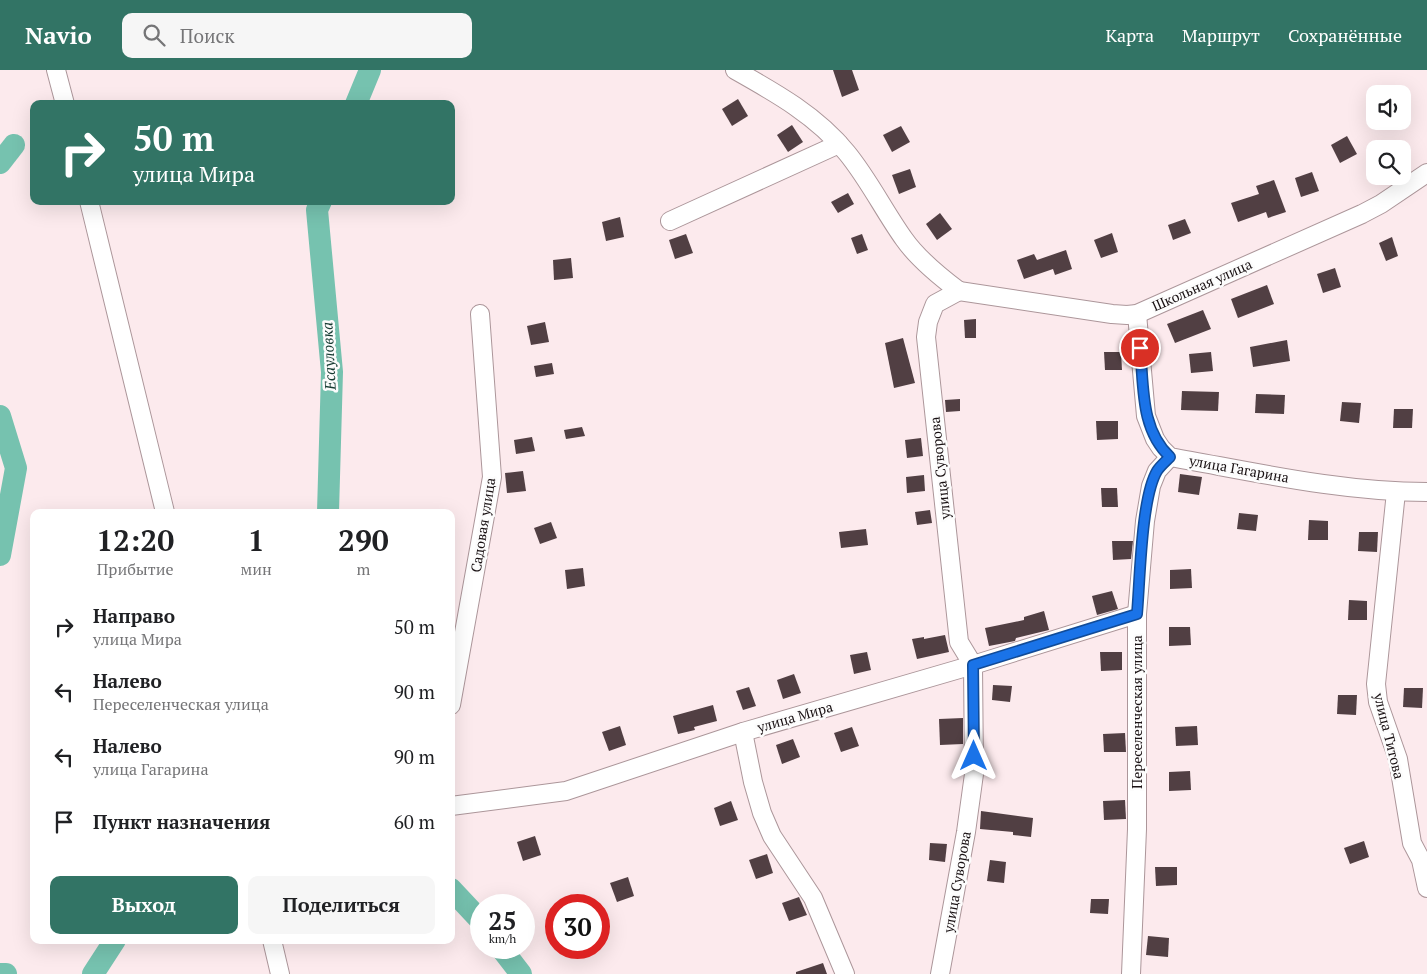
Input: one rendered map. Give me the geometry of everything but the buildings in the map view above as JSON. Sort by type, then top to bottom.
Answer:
[{"type":"street","points":[[56,70],[64,100]]},
{"type":"street","points":[[735,70],[790,101],[826,130],[853,161],[905,241],[940,277],[958,292]]},
{"type":"street","points":[[670,221],[838,144]]},
{"type":"street","name":"Школьная улица","points":[[958,292],[1112,314],[1137,314],[1362,214],[1427,174]]},
{"type":"street","points":[[90,205],[165,509]]},
{"type":"street","name":"улица Суворова","points":[[940,974],[972,786],[973,665],[959,642],[926,337],[928,322],[935,304],[958,292]]},
{"type":"street","name":"Садовая улица","points":[[455,683],[492,477],[480,314]]},
{"type":"street","name":"улица Гагарина","points":[[1137,314],[1146,416],[1155,439],[1170,457],[1288,479],[1396,492],[1427,492]]},
{"type":"street","name":"Переселенческая улица","points":[[1132,974],[1137,829],[1137,614],[1145,521],[1151,486],[1157,472],[1170,457]]},
{"type":"street","name":"улица Титова","points":[[1396,492],[1376,684],[1378,702],[1398,758],[1412,844],[1421,860],[1427,888]]},
{"type":"street","name":"улица Мира","points":[[455,806],[566,792],[743,732],[973,665],[1137,614]]},
{"type":"street","points":[[743,732],[753,782],[762,813],[772,836],[813,898],[845,974]]},
{"type":"street","points":[[273,944],[280,974]]},
{"type":"waterway","name":"Есауловка","points":[[358,100],[370,70]]},
{"type":"waterway","name":"Есауловка","points":[[0,163],[14,145]]},
{"type":"waterway","name":"Есауловка","points":[[319,205],[317,210],[332,372],[328,509]]},
{"type":"waterway","name":"Есауловка","points":[[0,416],[16,468],[0,555]]},
{"type":"waterway","name":"Есауловка","points":[[455,893],[470,909]]},
{"type":"waterway","name":"Есауловка","points":[[93,974],[112,944]]},
{"type":"waterway","name":"Есауловка","points":[[509,959],[521,974]]},
{"type":"waterway","name":"Есауловка","points":[[0,974],[6,974]]},
{"type":"route","points":[[974,756],[973,665],[1118,622],[1137,614],[1145,521],[1151,486],[1157,472],[1170,457],[1155,439],[1146,416],[1140,348]]}]
